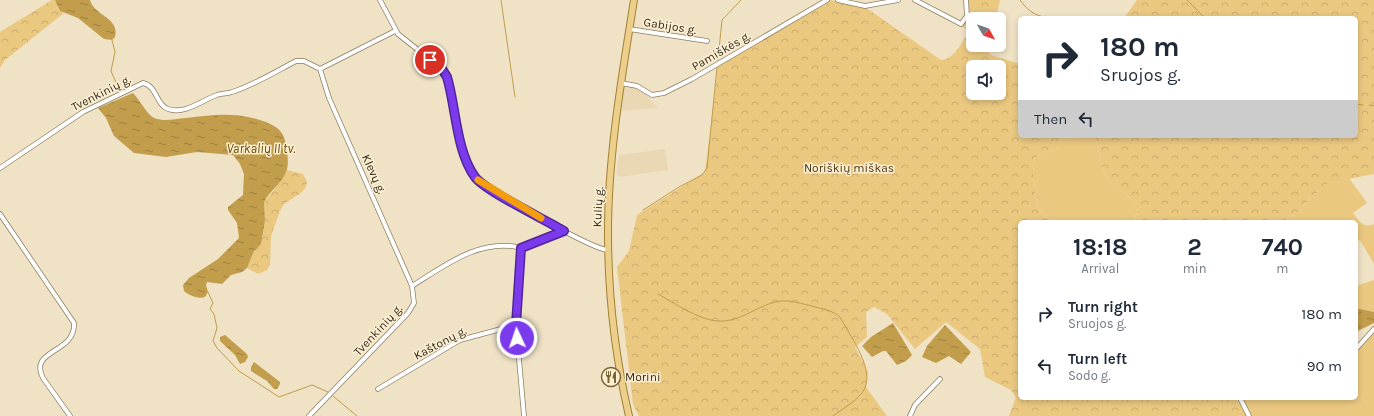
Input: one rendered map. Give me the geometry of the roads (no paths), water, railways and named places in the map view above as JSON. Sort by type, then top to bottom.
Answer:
[{"type":"main road","name":"Kulių g.","points":[[629,416],[615,336],[608,250],[611,163],[621,83],[634,0]]},
{"type":"street","points":[[380,0],[395,31],[442,69],[447,77],[461,142],[474,177],[496,193],[564,231],[600,249],[608,250]]},
{"type":"street","name":"Pamiškės g.","points":[[621,83],[637,86],[652,95],[664,93],[692,79],[826,0]]},
{"type":"street","points":[[838,0],[865,6],[898,0]]},
{"type":"street","points":[[915,0],[961,24],[967,16],[966,0]]},
{"type":"street","name":"Gabijos g.","points":[[629,29],[707,41]]},
{"type":"street","points":[[320,69],[395,31]]},
{"type":"street","name":"Tvenkinių g.","points":[[0,168],[82,112],[143,84],[152,88],[165,108],[174,110],[184,109],[217,95],[234,91],[296,61],[304,61],[320,69]]},
{"type":"street","name":"Klevų g.","points":[[320,69],[329,98],[412,286]]},
{"type":"street","points":[[0,214],[74,323],[74,331],[71,338],[43,359],[40,365],[40,371],[44,378],[70,416]]},
{"type":"street","points":[[412,286],[471,252],[506,245],[521,248],[564,231]]},
{"type":"street","points":[[521,248],[516,325],[524,416]]},
{"type":"street","name":"Tvenkinių g.","points":[[310,416],[412,308],[414,303],[412,286]]},
{"type":"street","name":"Kaštonų g.","points":[[378,389],[460,340],[516,325]]},
{"type":"street","points":[[1358,347],[1374,329]]},
{"type":"street","points":[[910,416],[914,405],[940,380]]},
{"type":"street","points":[[1241,400],[1249,416]]},
{"type":"water","points":[[55,0],[90,0],[96,10],[114,25],[116,30],[115,37],[112,40],[104,39],[78,18],[60,11]]},
{"type":"water","name":"Varkalių II tv.","points":[[133,93],[149,114],[154,118],[170,120],[216,115],[245,116],[270,124],[280,130],[284,137],[288,157],[287,169],[283,178],[264,202],[265,221],[261,244],[254,251],[247,268],[242,272],[231,275],[222,284],[207,282],[206,285],[208,292],[205,297],[194,297],[184,291],[183,285],[189,278],[218,259],[239,238],[237,223],[228,210],[228,207],[243,195],[244,174],[240,164],[233,155],[197,152],[166,157],[134,153],[114,136],[106,118],[98,108]]},
{"type":"water","points":[[1358,308],[1374,312],[1374,323],[1358,331]]},
{"type":"water","points":[[893,323],[912,355],[906,361],[897,365],[886,351],[872,357],[862,346],[871,337]]},
{"type":"water","points":[[945,325],[971,352],[961,364],[949,356],[936,363],[922,357],[927,346]]},
{"type":"water","points":[[225,335],[247,354],[248,357],[245,362],[240,364],[235,355],[220,341],[220,337]]},
{"type":"water","points":[[254,362],[280,382],[277,389],[274,389],[267,381],[251,371],[251,367]]},
{"type":"waterway","points":[[501,0],[515,97]]},
{"type":"waterway","points":[[718,60],[722,20],[741,0]]},
{"type":"waterway","points":[[1020,0],[1032,12],[1041,16]]},
{"type":"waterway","points":[[1187,0],[1203,16]]},
{"type":"waterway","points":[[112,40],[115,52],[111,71],[117,85]]},
{"type":"waterway","points":[[643,210],[679,187],[702,175],[707,168],[717,67]]},
{"type":"waterway","points":[[1358,104],[1363,105]]},
{"type":"waterway","points":[[1369,105],[1374,106]]},
{"type":"waterway","points":[[208,292],[213,303],[210,309],[214,314],[217,328],[213,341],[217,348],[239,371],[279,397],[312,385],[328,392]]},
{"type":"waterway","points":[[658,294],[694,314],[709,320],[726,321],[734,319],[766,305],[781,301],[793,302],[827,310],[840,317],[856,344],[865,365],[867,375],[866,385],[862,393],[833,416]]},
{"type":"waterway","points":[[333,396],[357,416]]},
{"type":"place","name":"Morini","points":[[611,377]]},
{"type":"park label","name":"Noriškių miškas","points":[[849,168]]}]
